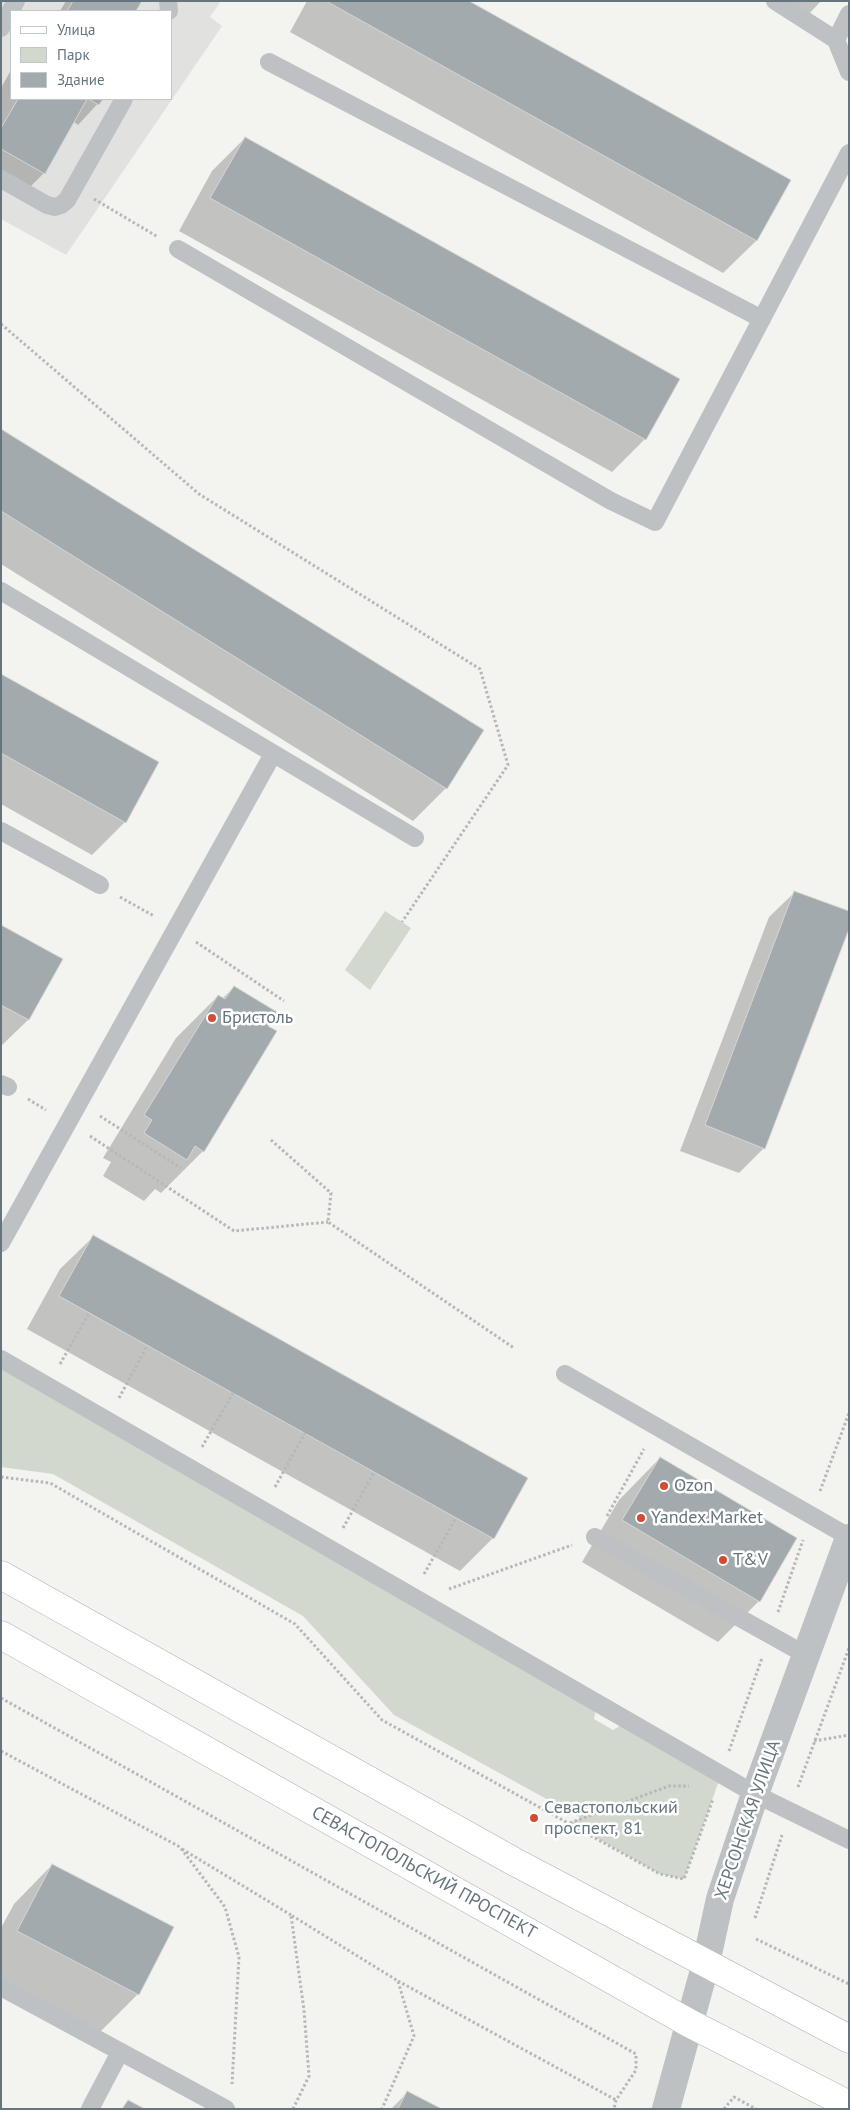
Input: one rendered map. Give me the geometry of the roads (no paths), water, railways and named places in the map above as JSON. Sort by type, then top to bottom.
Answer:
[{"type":"main road","points":[[1,1574],[513,1860],[849,2039]]},
{"type":"main road","name":"СЕВАСТОПОЛЬСКИЙ ПРОСПЕКТ","points":[[1,1635],[689,2023],[849,2105]]},
{"type":"street","name":"ХЕРСОНСКАЯ УЛИЦА","points":[[666,2109],[706,1963],[720,1899],[755,1794],[849,1537]]},
{"type":"lane","points":[[775,1],[836,40],[849,72]]},
{"type":"lane","points":[[1,28],[10,12]]},
{"type":"lane","points":[[836,40],[849,14]]},
{"type":"lane","points":[[269,62],[762,319]]},
{"type":"lane","points":[[1,179],[47,205],[55,207],[61,205],[67,200],[123,100]]},
{"type":"lane","points":[[178,248],[611,501],[655,522],[849,152]]},
{"type":"lane","points":[[1,591],[415,838]]},
{"type":"lane","points":[[1,1243],[274,754]]},
{"type":"lane","points":[[1,831],[100,885]]},
{"type":"lane","points":[[1,1359],[755,1794],[849,1840]]},
{"type":"lane","points":[[565,1374],[849,1537]]},
{"type":"lane","points":[[595,1537],[806,1655]]},
{"type":"lane","points":[[1,1987],[226,2109]]},
{"type":"lane","points":[[90,2109],[120,2052]]},
{"type":"place","name":"Бристоль","points":[[212,1018]]},
{"type":"place","name":"Ozon","points":[[664,1486]]},
{"type":"place","name":"Yandex.Market","points":[[641,1518]]},
{"type":"place","name":"T&V","points":[[723,1560]]},
{"type":"place","name":"Севастопольский проспект, 81","points":[[534,1818]]}]
